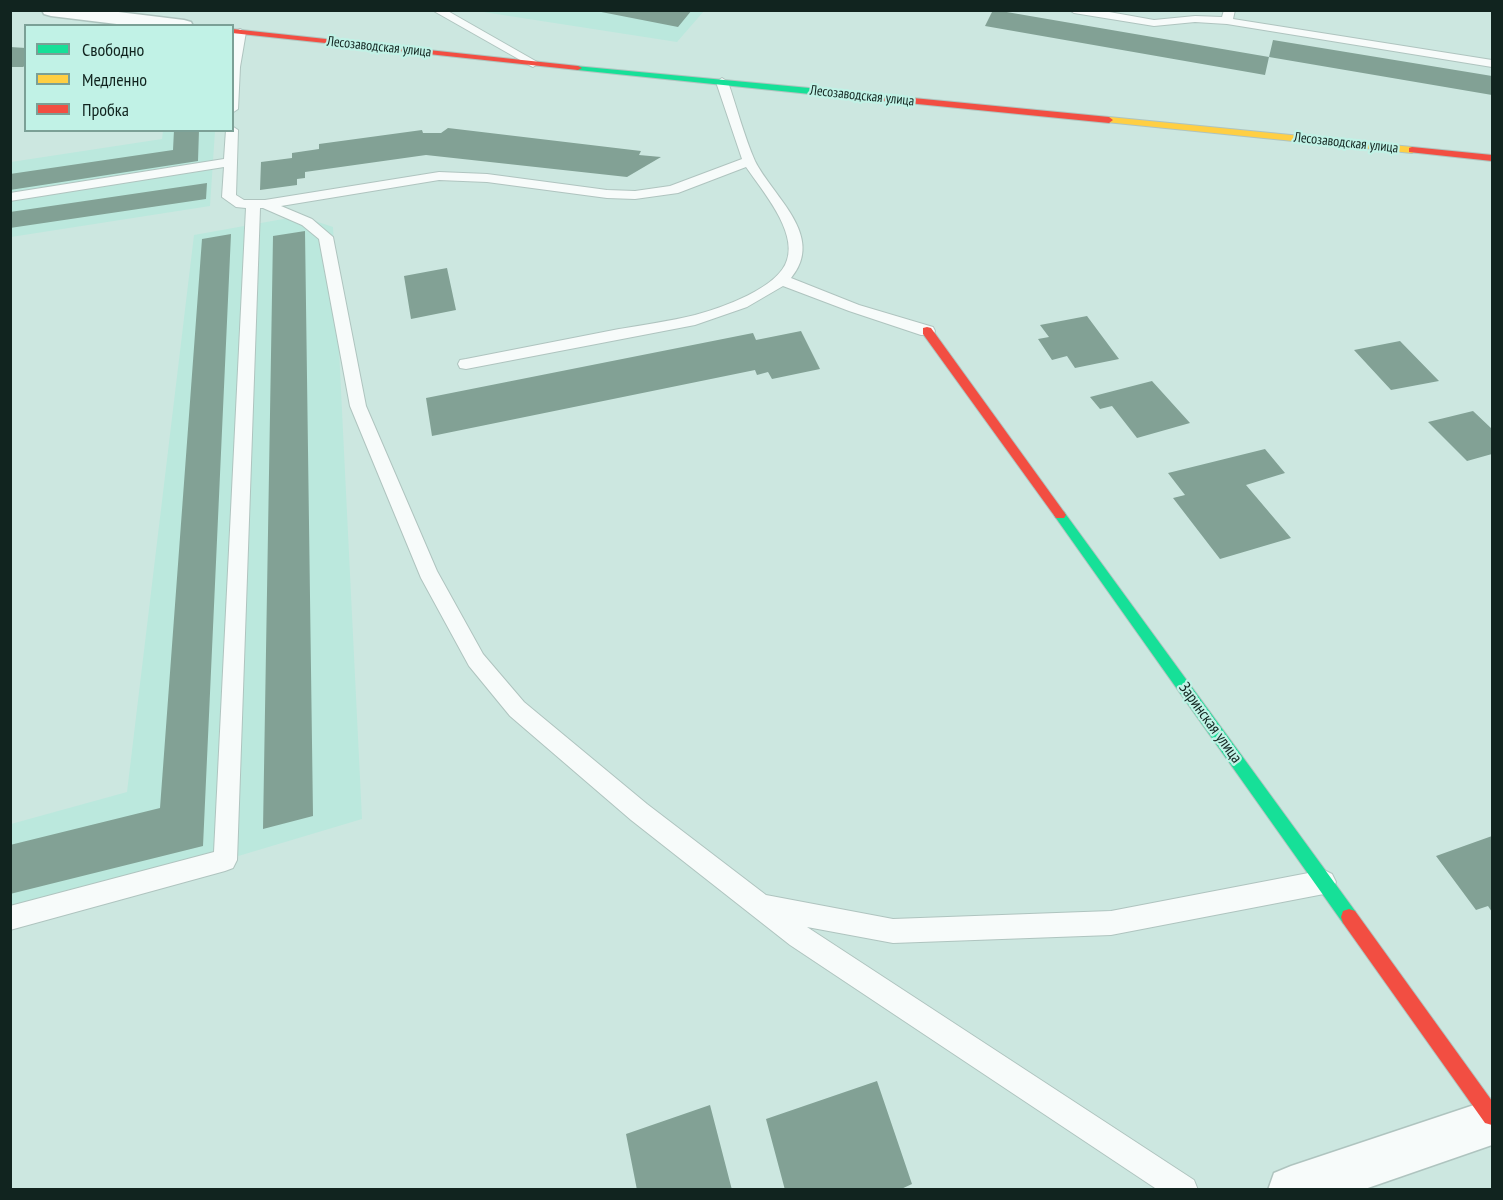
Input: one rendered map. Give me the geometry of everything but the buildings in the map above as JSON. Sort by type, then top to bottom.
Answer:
[{"type":"street","points":[[51,10],[167,24]]},
{"type":"street","name":"Лесозаводская улица","points":[[236,31],[533,63],[1492,158]]},
{"type":"street","name":"Заринская улица","points":[[927,331],[1492,1116]]},
{"type":"street","points":[[1291,1190],[1492,1122]]},
{"type":"lane","points":[[437,10],[533,63]]},
{"type":"lane","points":[[1074,10],[1154,23],[1229,16],[1492,64]]},
{"type":"lane","points":[[234,67],[236,31]]},
{"type":"lane","points":[[466,364],[695,320],[724,311],[758,295],[781,280],[793,264],[796,247],[786,218],[750,161],[722,82]]},
{"type":"lane","points":[[232,132],[229,197],[241,204],[259,204],[439,176],[487,178],[607,194],[635,195],[673,190],[750,161]]},
{"type":"lane","points":[[10,197],[231,162]]},
{"type":"lane","points":[[259,204],[307,222],[326,237],[358,406],[428,573],[476,660],[517,708],[639,812],[799,936],[1184,1190]]},
{"type":"lane","points":[[10,918],[225,860],[259,204]]},
{"type":"lane","points":[[781,280],[854,308],[927,331]]},
{"type":"lane","points":[[761,907],[893,931],[1111,923],[1324,882]]},
{"type":"shaded area","points":[[477,11],[704,11],[677,42]]},
{"type":"shaded area","points":[[163,132],[215,132],[210,206],[11,237],[11,162],[162,139]]},
{"type":"shaded area","points":[[300,216],[333,227],[362,819],[225,860],[11,915],[11,824],[127,792],[194,235]]},
{"type":"traffic: fast","points":[[578,68],[820,92]]},
{"type":"traffic: fast","points":[[1060,515],[1349,917]]},
{"type":"traffic: slow","points":[[1109,120],[1412,150]]},
{"type":"traffic: jam","points":[[234,31],[578,68]]},
{"type":"traffic: jam","points":[[820,92],[1109,120]]},
{"type":"traffic: jam","points":[[1412,150],[1492,158]]},
{"type":"traffic: jam","points":[[927,331],[1060,515]]},
{"type":"traffic: jam","points":[[1349,917],[1492,1116]]}]
